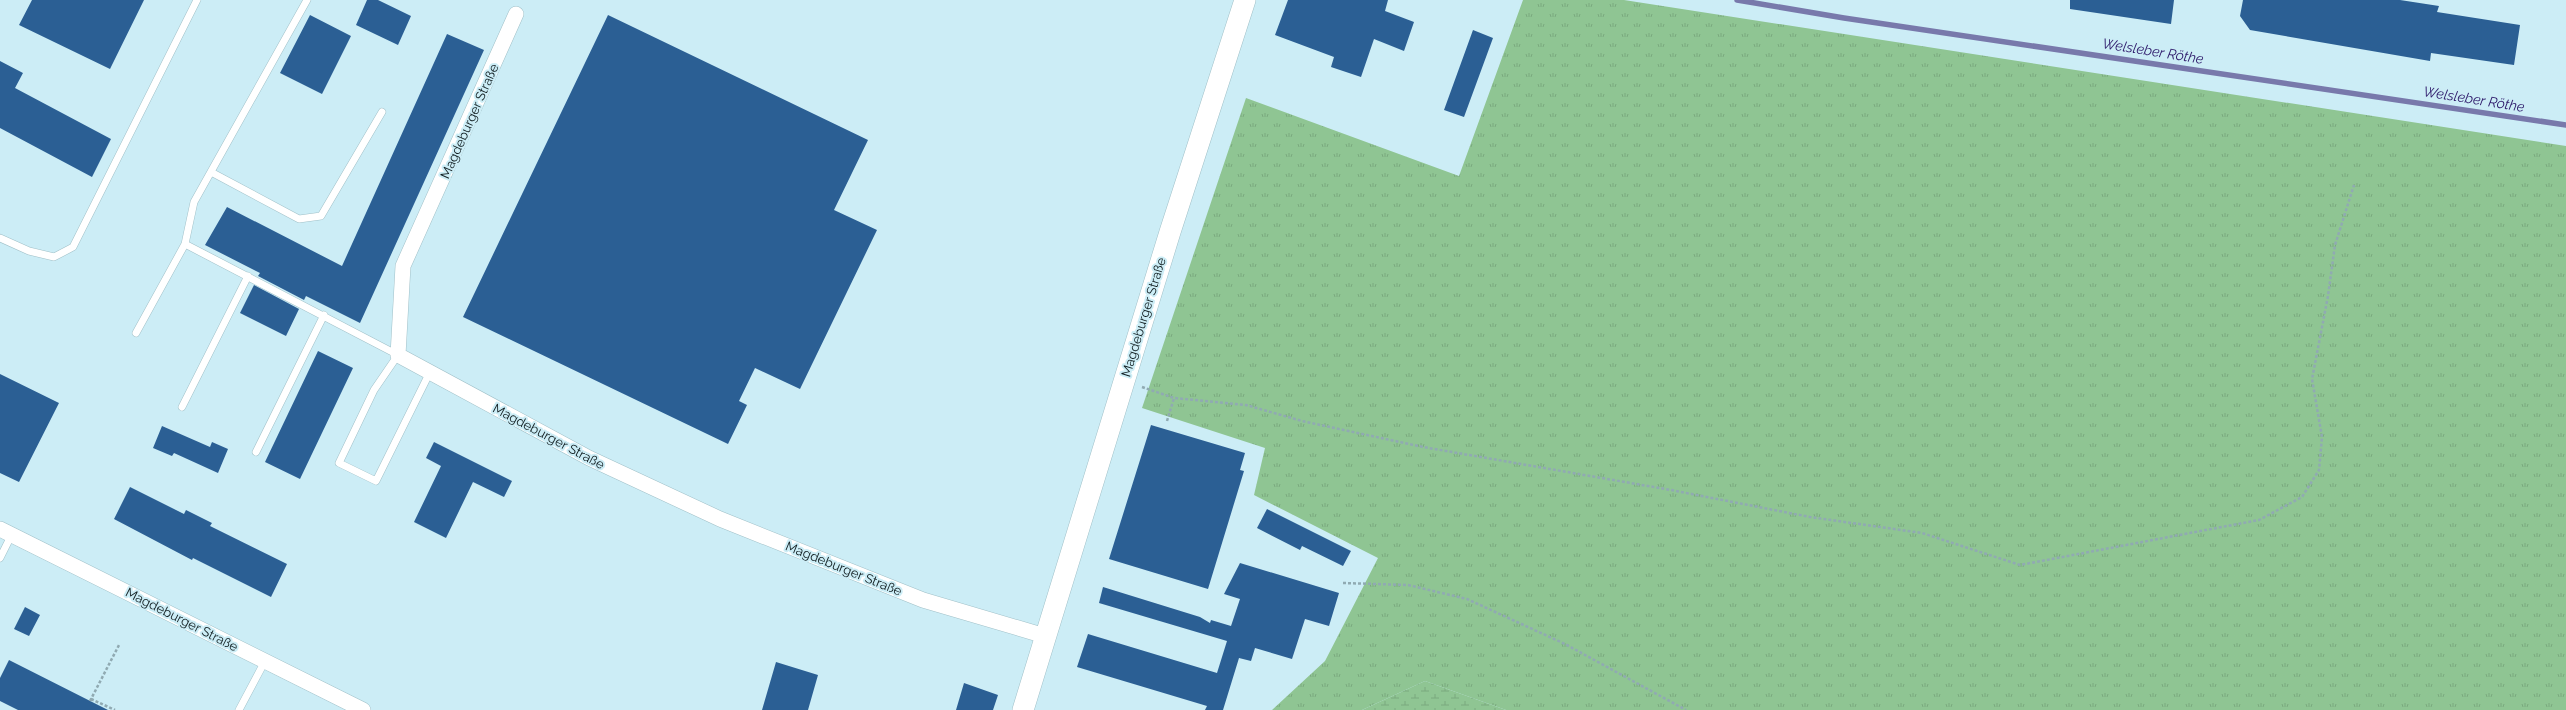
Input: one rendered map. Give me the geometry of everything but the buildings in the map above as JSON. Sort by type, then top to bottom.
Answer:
[{"type":"main road","name":"Magdeburger Straße","points":[[1023,710],[1124,381],[1244,0]]},
{"type":"street","name":"Magdeburger Straße","points":[[516,14],[403,266],[398,355],[590,458],[720,519],[923,600],[1045,636]]},
{"type":"street","name":"Magdeburger Straße","points":[[6,532],[363,710]]},
{"type":"lane","points":[[0,238],[29,251],[54,257],[73,247],[197,0]]},
{"type":"lane","points":[[136,333],[185,244],[194,202],[307,0]]},
{"type":"lane","points":[[211,172],[299,219],[321,216],[382,112]]},
{"type":"lane","points":[[185,244],[324,315],[398,355],[374,390],[338,463],[376,481],[430,372]]},
{"type":"lane","points":[[182,407],[248,276]]},
{"type":"lane","points":[[256,452],[324,315]]},
{"type":"lane","points":[[0,558],[6,532]]},
{"type":"lane","points":[[239,710],[265,661]]},
{"type":"path","points":[[1124,381],[1174,398],[1246,405],[1302,421],[1416,446],[1663,488],[1810,517],[1922,534],[2020,565],[2259,520],[2302,496],[2319,470],[2322,437],[2312,378],[2328,296],[2335,245],[2354,185]]},
{"type":"path","points":[[1167,421],[1174,398]]},
{"type":"path","points":[[1343,583],[1408,585],[1467,599],[1565,644],[1686,710]]},
{"type":"path","points":[[115,710],[91,700],[119,645]]},
{"type":"green space","points":[[1523,0],[1624,0],[2566,146],[2566,710],[1506,710],[1425,681],[1362,710],[1272,710],[1325,661],[1378,558],[1254,495],[1265,448],[1142,408],[1246,98],[1459,176]]},
{"type":"green space","points":[[1425,681],[1506,710],[1362,710]]},
{"type":"waterway","name":"Welsleber Röthe","points":[[1737,0],[1844,18],[2566,125]]}]
